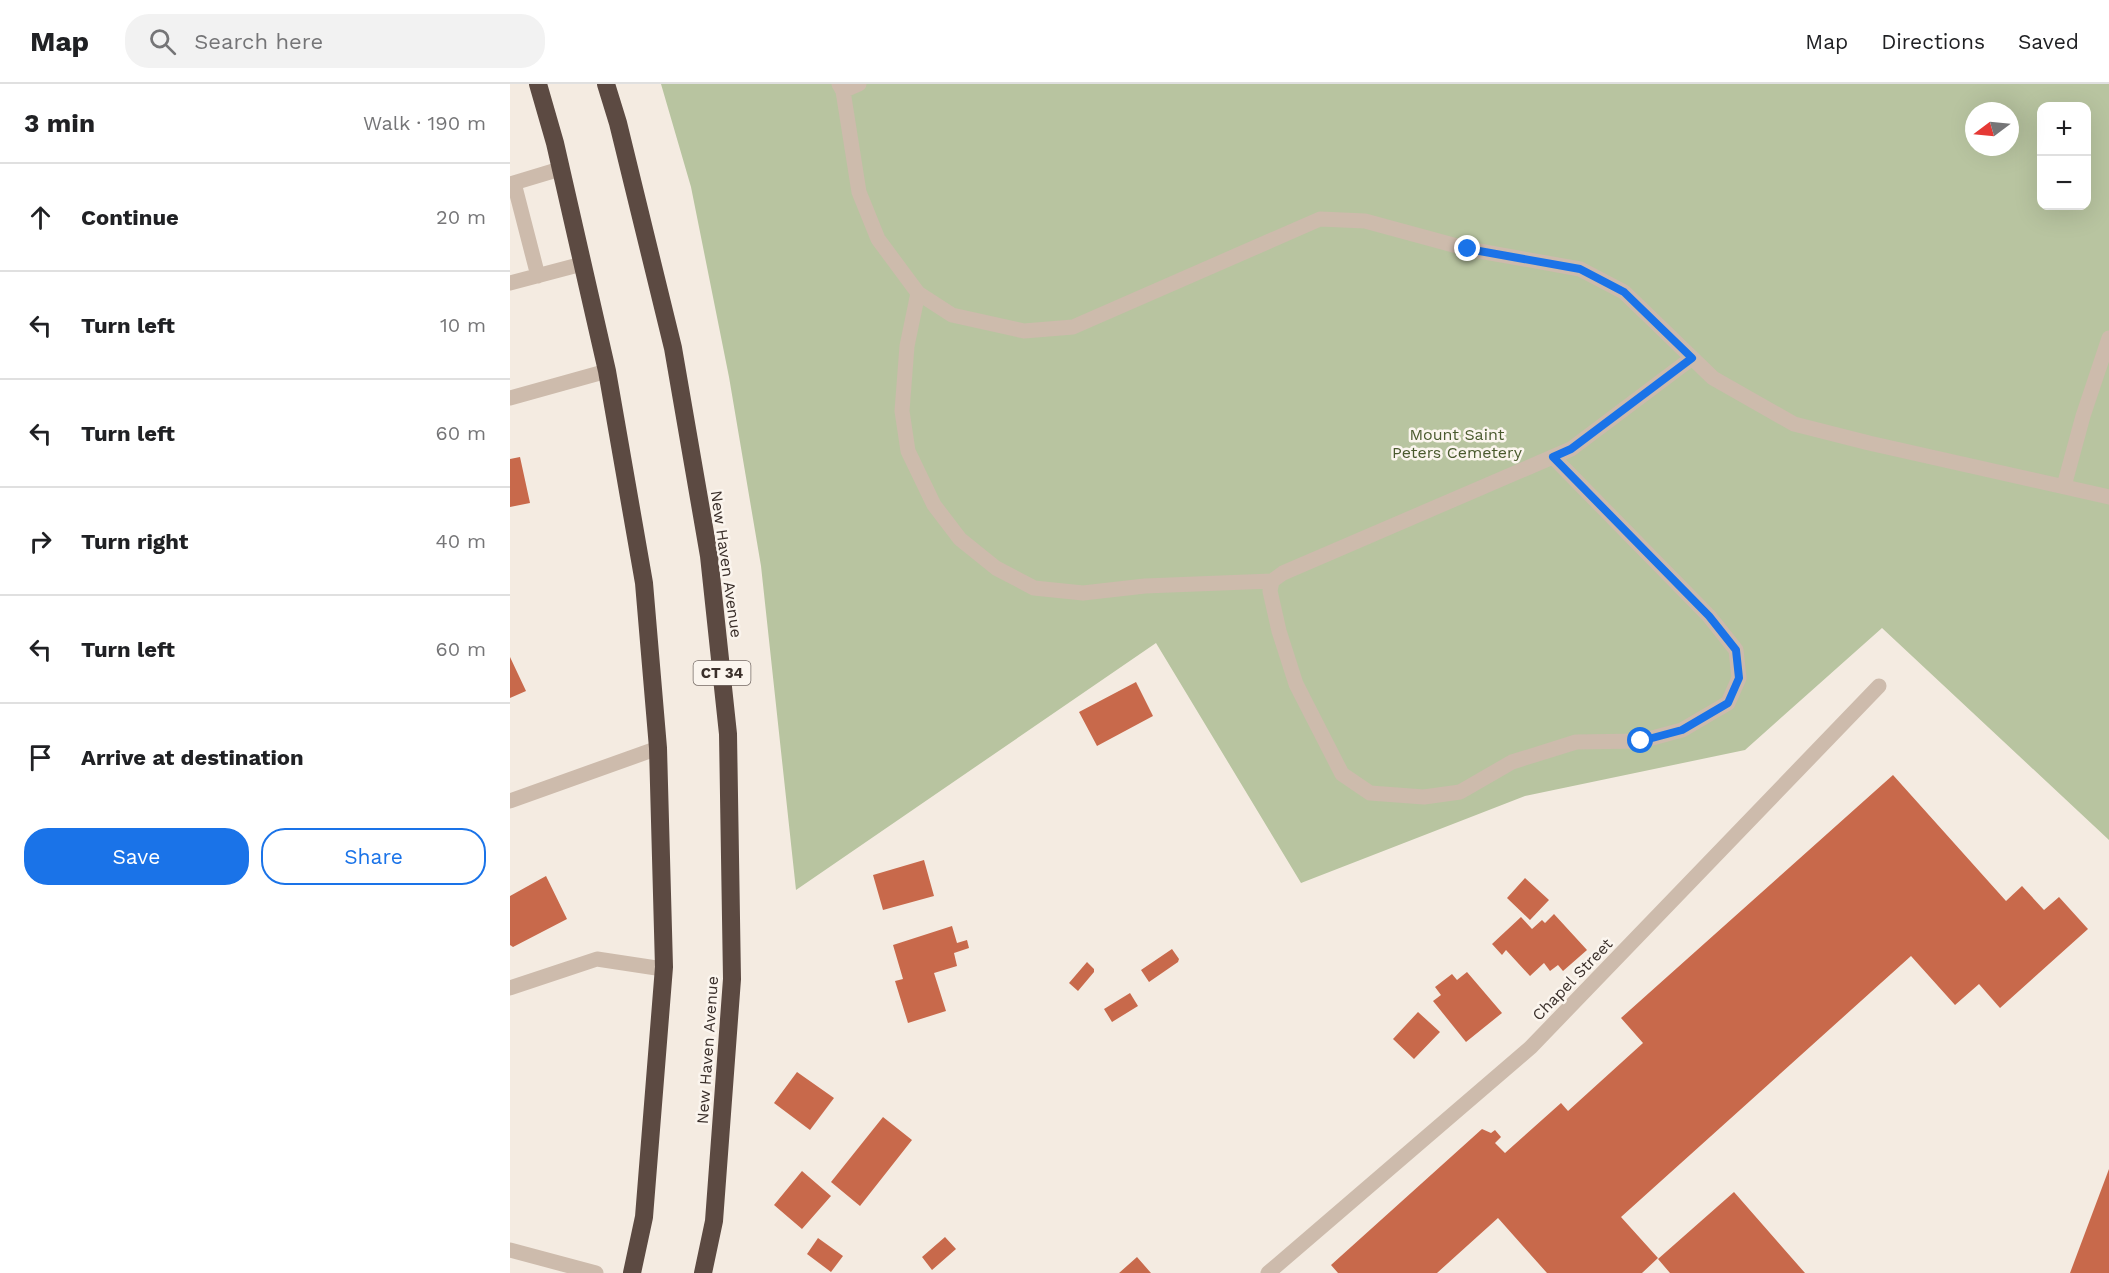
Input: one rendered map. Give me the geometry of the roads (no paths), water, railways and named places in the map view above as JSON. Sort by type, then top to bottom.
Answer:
[{"type":"highway","points":[[537,84],[560,169],[607,371],[644,584],[658,748],[663,969],[644,1217],[632,1273]]},
{"type":"highway","name":"New Haven Avenue","points":[[606,84],[618,123],[673,348],[709,556],[728,734],[732,979],[714,1221],[703,1273]]},
{"type":"street","points":[[859,84],[841,88],[859,192],[879,239],[918,293],[952,315],[1024,331],[1073,327],[1320,219],[1365,221],[1468,249],[1580,269],[1624,292],[1713,378],[1794,424],[2109,497]]},
{"type":"street","points":[[538,276],[512,184],[560,169]]},
{"type":"street","points":[[510,283],[582,264]]},
{"type":"street","points":[[918,293],[907,346],[902,411],[908,451],[934,505],[960,539],[996,568],[1034,588],[1083,593],[1145,586],[1272,581],[1283,573],[1571,449],[1692,358]]},
{"type":"street","points":[[2064,486],[2083,416],[2109,338]]},
{"type":"street","points":[[510,398],[607,371]]},
{"type":"street","points":[[1272,581],[1270,591],[1279,631],[1296,684],[1342,774],[1370,793],[1424,797],[1460,792],[1512,762],[1576,742],[1641,741],[1682,730],[1728,703],[1739,678],[1736,650],[1709,616],[1553,457]]},
{"type":"street","name":"Chapel Street","points":[[1268,1273],[1532,1047],[1879,686]]},
{"type":"street","points":[[510,801],[658,748]]},
{"type":"street","points":[[510,988],[597,959],[663,969]]},
{"type":"street","points":[[510,1250],[560,1269],[596,1273]]},
{"type":"park label","name":"Mount Saint Peters Cemetery","points":[[1457,443]]}]
